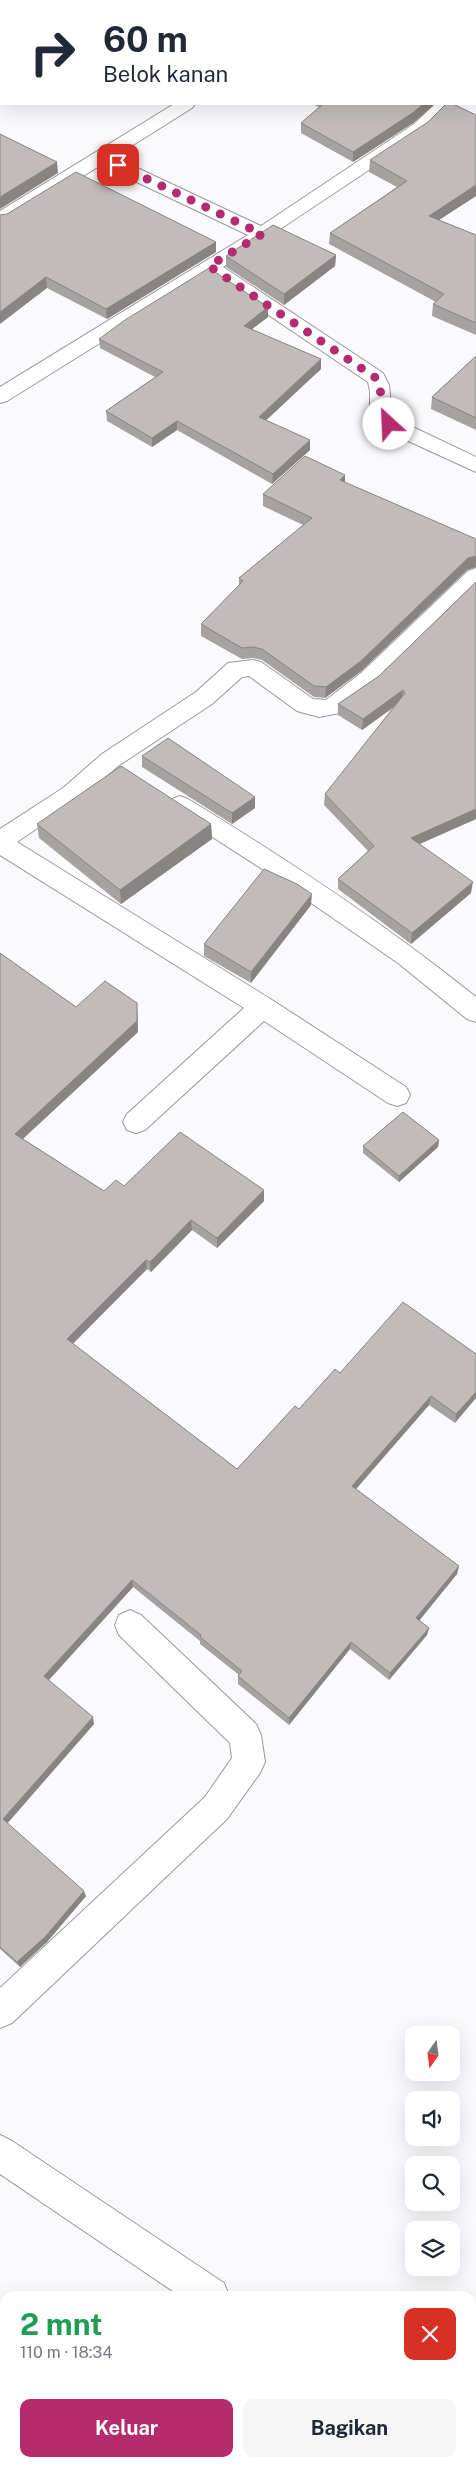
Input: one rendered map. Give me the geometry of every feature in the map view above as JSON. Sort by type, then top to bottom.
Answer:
[{"type":"street","points":[[0,219],[184,105]]},
{"type":"street","points":[[0,396],[262,234],[420,128],[444,105]]},
{"type":"street","points":[[100,157],[262,234]]},
{"type":"street","points":[[209,266],[376,378],[382,392],[378,411],[381,418],[389,424],[476,465]]},
{"type":"street","points":[[397,1095],[263,1007],[0,842],[71,794],[110,760],[204,698],[236,669],[253,668],[305,705],[319,709],[332,707],[369,678],[476,576]]},
{"type":"street","points":[[110,760],[134,776]]},
{"type":"street","points":[[160,792],[268,860],[407,956],[476,1012]]},
{"type":"street","points":[[136,1122],[263,1007]]},
{"type":"street","points":[[0,2011],[216,1808],[249,1762],[245,1735],[130,1625]]},
{"type":"street","points":[[0,2153],[204,2291]]},
{"type":"building","points":[[322,105],[422,105],[353,152],[301,123]]},
{"type":"building","points":[[445,105],[455,105],[476,115],[476,185],[429,216],[476,235],[476,323],[433,304],[444,294],[330,233],[407,181],[370,160],[428,122]]},
{"type":"building","points":[[0,134],[57,162],[0,197]]},
{"type":"building","points":[[76,172],[216,242],[106,309],[46,277],[0,312],[0,215],[7,214]]},
{"type":"building","points":[[273,225],[336,255],[284,294],[226,256]]},
{"type":"building","points":[[209,268],[268,307],[244,326],[321,359],[259,417],[310,440],[273,474],[177,421],[152,438],[106,411],[163,372],[99,339],[125,320]]},
{"type":"building","points":[[476,356],[476,418],[432,397]]},
{"type":"building","points":[[305,456],[345,475],[340,480],[476,539],[476,556],[468,558],[361,661],[326,687],[314,686],[262,649],[253,647],[242,648],[201,624],[243,581],[239,578],[312,518],[263,494]]},
{"type":"building","points":[[476,582],[476,809],[411,838],[473,882],[412,933],[338,879],[374,846],[325,794],[405,693],[403,690],[363,719],[338,704],[379,676]]},
{"type":"building","points":[[168,738],[255,797],[232,813],[142,756]]},
{"type":"building","points":[[121,766],[211,824],[120,890],[37,824]]},
{"type":"building","points":[[264,869],[297,884],[312,894],[251,972],[204,944]]},
{"type":"building","points":[[0,953],[76,1007],[105,981],[137,1003],[137,1021],[15,1134],[104,1191],[116,1180],[124,1186],[180,1132],[264,1190],[217,1238],[191,1220],[150,1262],[146,1260],[67,1339],[237,1469],[295,1406],[299,1409],[335,1369],[340,1373],[403,1302],[476,1354],[476,1392],[456,1414],[431,1396],[352,1486],[459,1566],[416,1618],[429,1628],[390,1673],[351,1642],[289,1718],[238,1676],[242,1671],[200,1637],[201,1635],[132,1580],[44,1676],[93,1717],[3,1819],[84,1891],[45,1937],[17,1962],[0,1947]]},
{"type":"building","points":[[403,1112],[439,1140],[399,1176],[363,1146]]},
{"type":"route","points":[[118,165],[262,234],[209,266],[376,378],[382,392],[378,411],[381,418],[389,424]]}]
